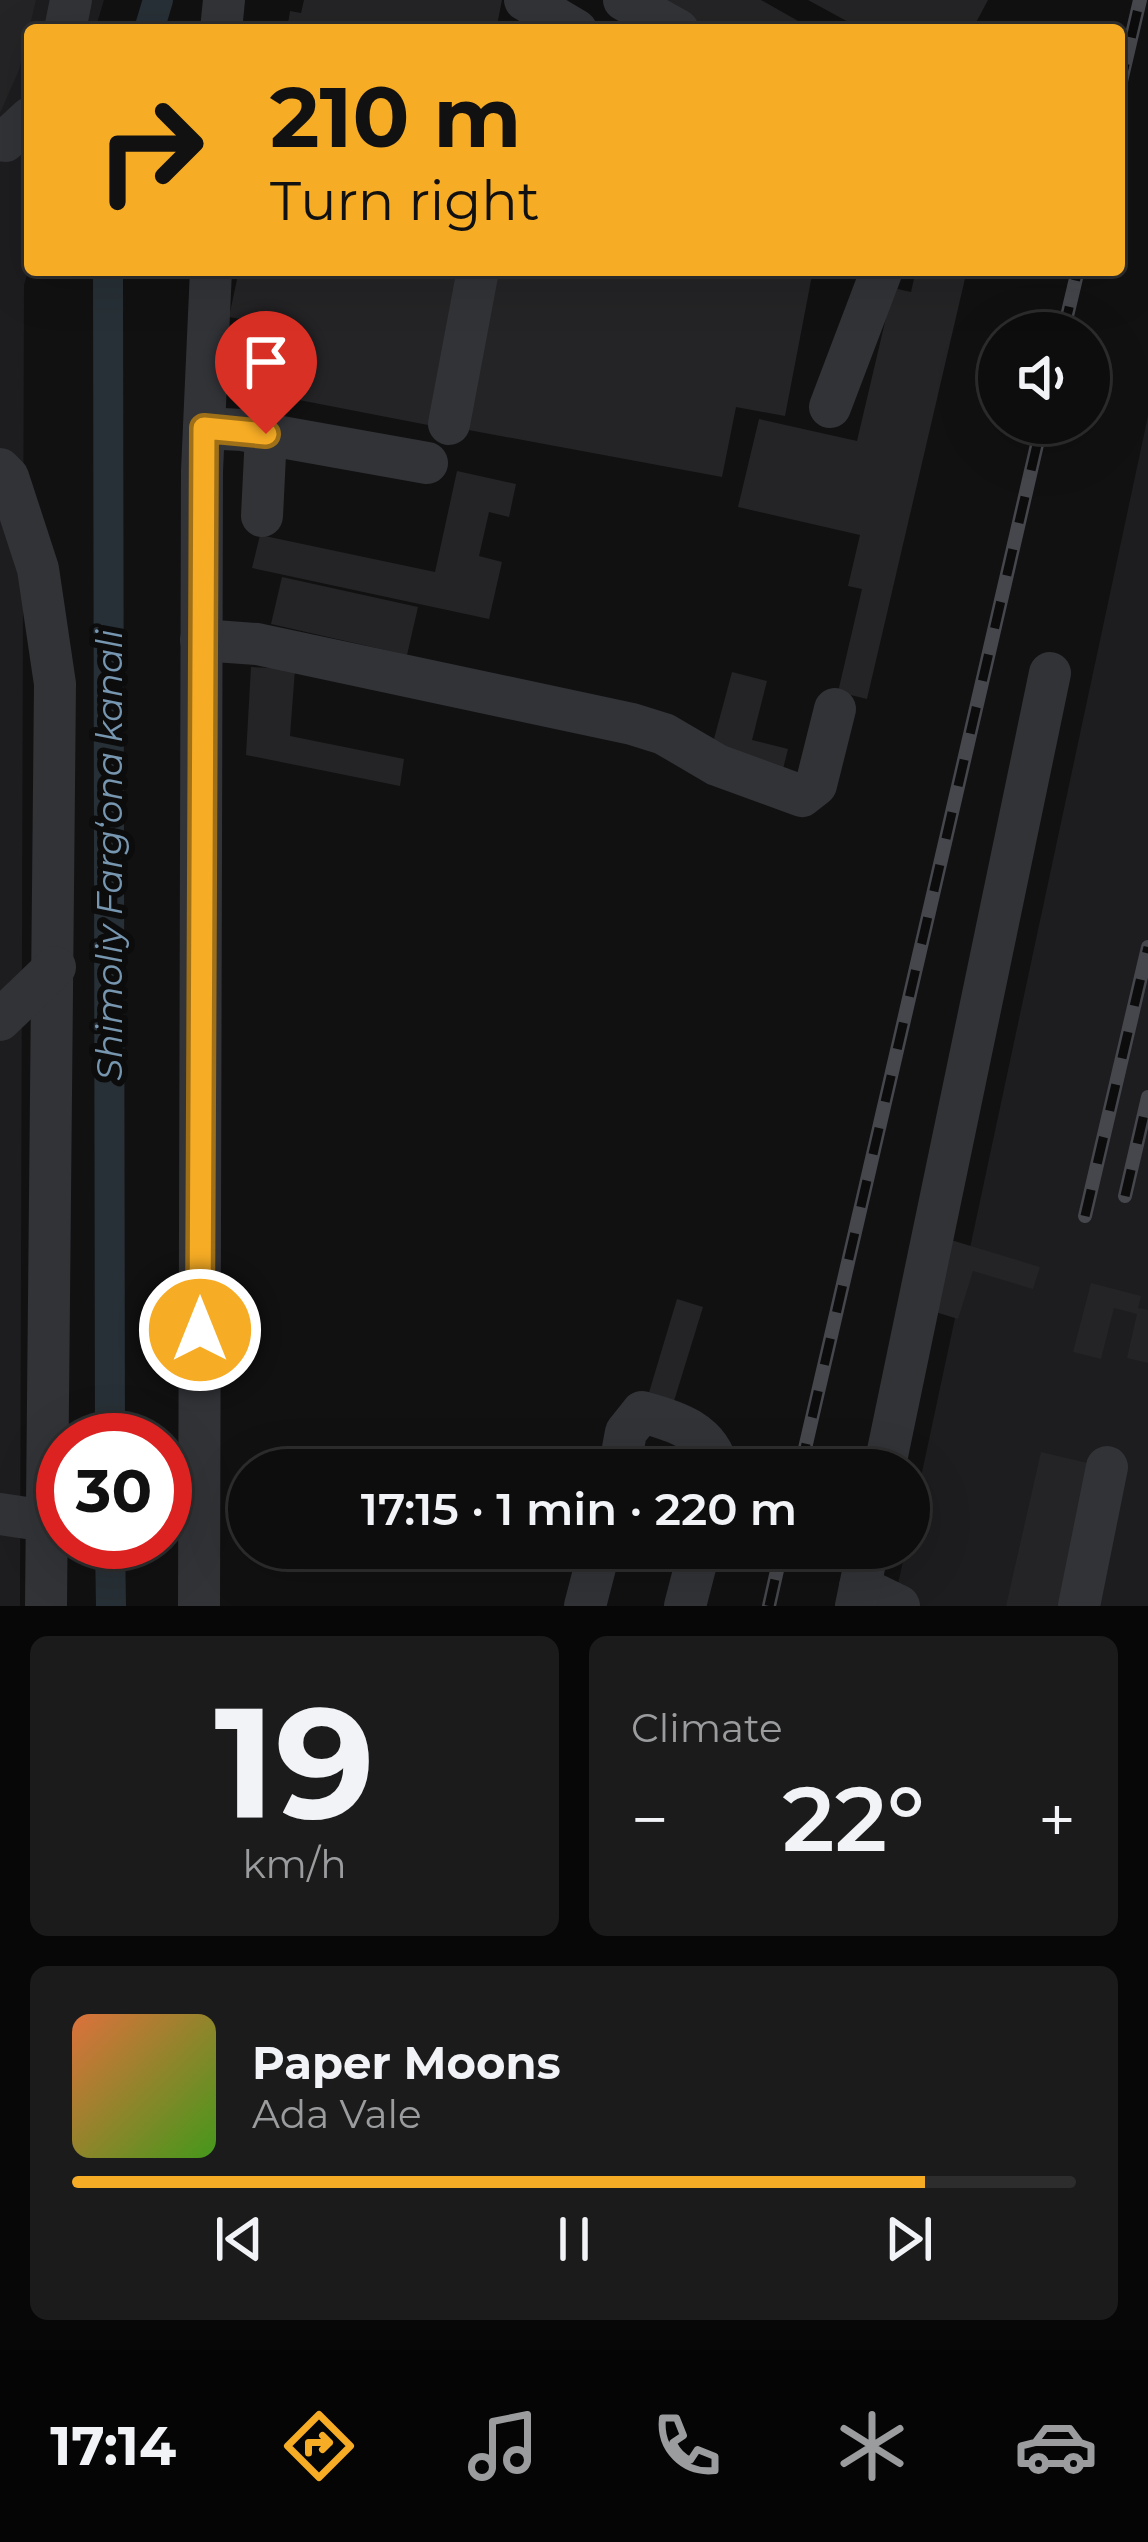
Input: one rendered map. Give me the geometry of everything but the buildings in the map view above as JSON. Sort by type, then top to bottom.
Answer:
[{"type":"street","points":[[521,0],[565,24]]},
{"type":"street","points":[[624,0],[667,24]]},
{"type":"street","points":[[0,140],[5,141],[24,124]]},
{"type":"street","points":[[199,1606],[201,640],[211,276]]},
{"type":"street","points":[[449,424],[477,276]]},
{"type":"street","points":[[830,407],[880,276]]},
{"type":"street","points":[[204,428],[266,434],[427,463]]},
{"type":"street","points":[[262,516],[266,434]]},
{"type":"street","points":[[0,470],[8,477],[38,569],[56,684],[49,1413]]},
{"type":"street","points":[[201,640],[257,644],[632,724],[664,734],[717,765],[802,796],[816,784],[835,710]]},
{"type":"street","points":[[888,1449],[1050,673]]},
{"type":"street","points":[[0,1020],[55,967]]},
{"type":"street","points":[[623,1449],[626,1432],[642,1412],[678,1422],[709,1449]]},
{"type":"street","points":[[1079,1606],[1107,1467]]},
{"type":"street","points":[[0,1514],[36,1519]]},
{"type":"street","points":[[46,1569],[46,1606]]},
{"type":"street","points":[[585,1606],[595,1569]]},
{"type":"street","points":[[685,1606],[695,1569]]},
{"type":"street","points":[[861,1580],[899,1606]]},
{"type":"shaded area","points":[[0,0],[104,0],[97,24],[24,24],[20,1606],[0,1606]]},
{"type":"shaded area","points":[[1148,416],[1148,1606],[893,1606],[901,1569],[930,1569],[927,1449]]},
{"type":"waterway","name":"Shimoliy Fargʻona kanali","points":[[151,24],[158,0]]},
{"type":"waterway","name":"Shimoliy Fargʻona kanali","points":[[108,276],[110,1413]]},
{"type":"waterway","name":"Shimoliy Fargʻona kanali","points":[[110,1569],[111,1606]]},
{"type":"railway","points":[[1125,64],[1140,0]]},
{"type":"railway","points":[[1068,312],[1077,276]]},
{"type":"railway","points":[[805,1449],[1037,444]]},
{"type":"railway","points":[[1085,1216],[1148,947]]},
{"type":"railway","points":[[1125,1196],[1148,1097]]},
{"type":"railway","points":[[769,1606],[777,1569]]},
{"type":"route","points":[[200,1330],[204,428],[266,434]]}]
